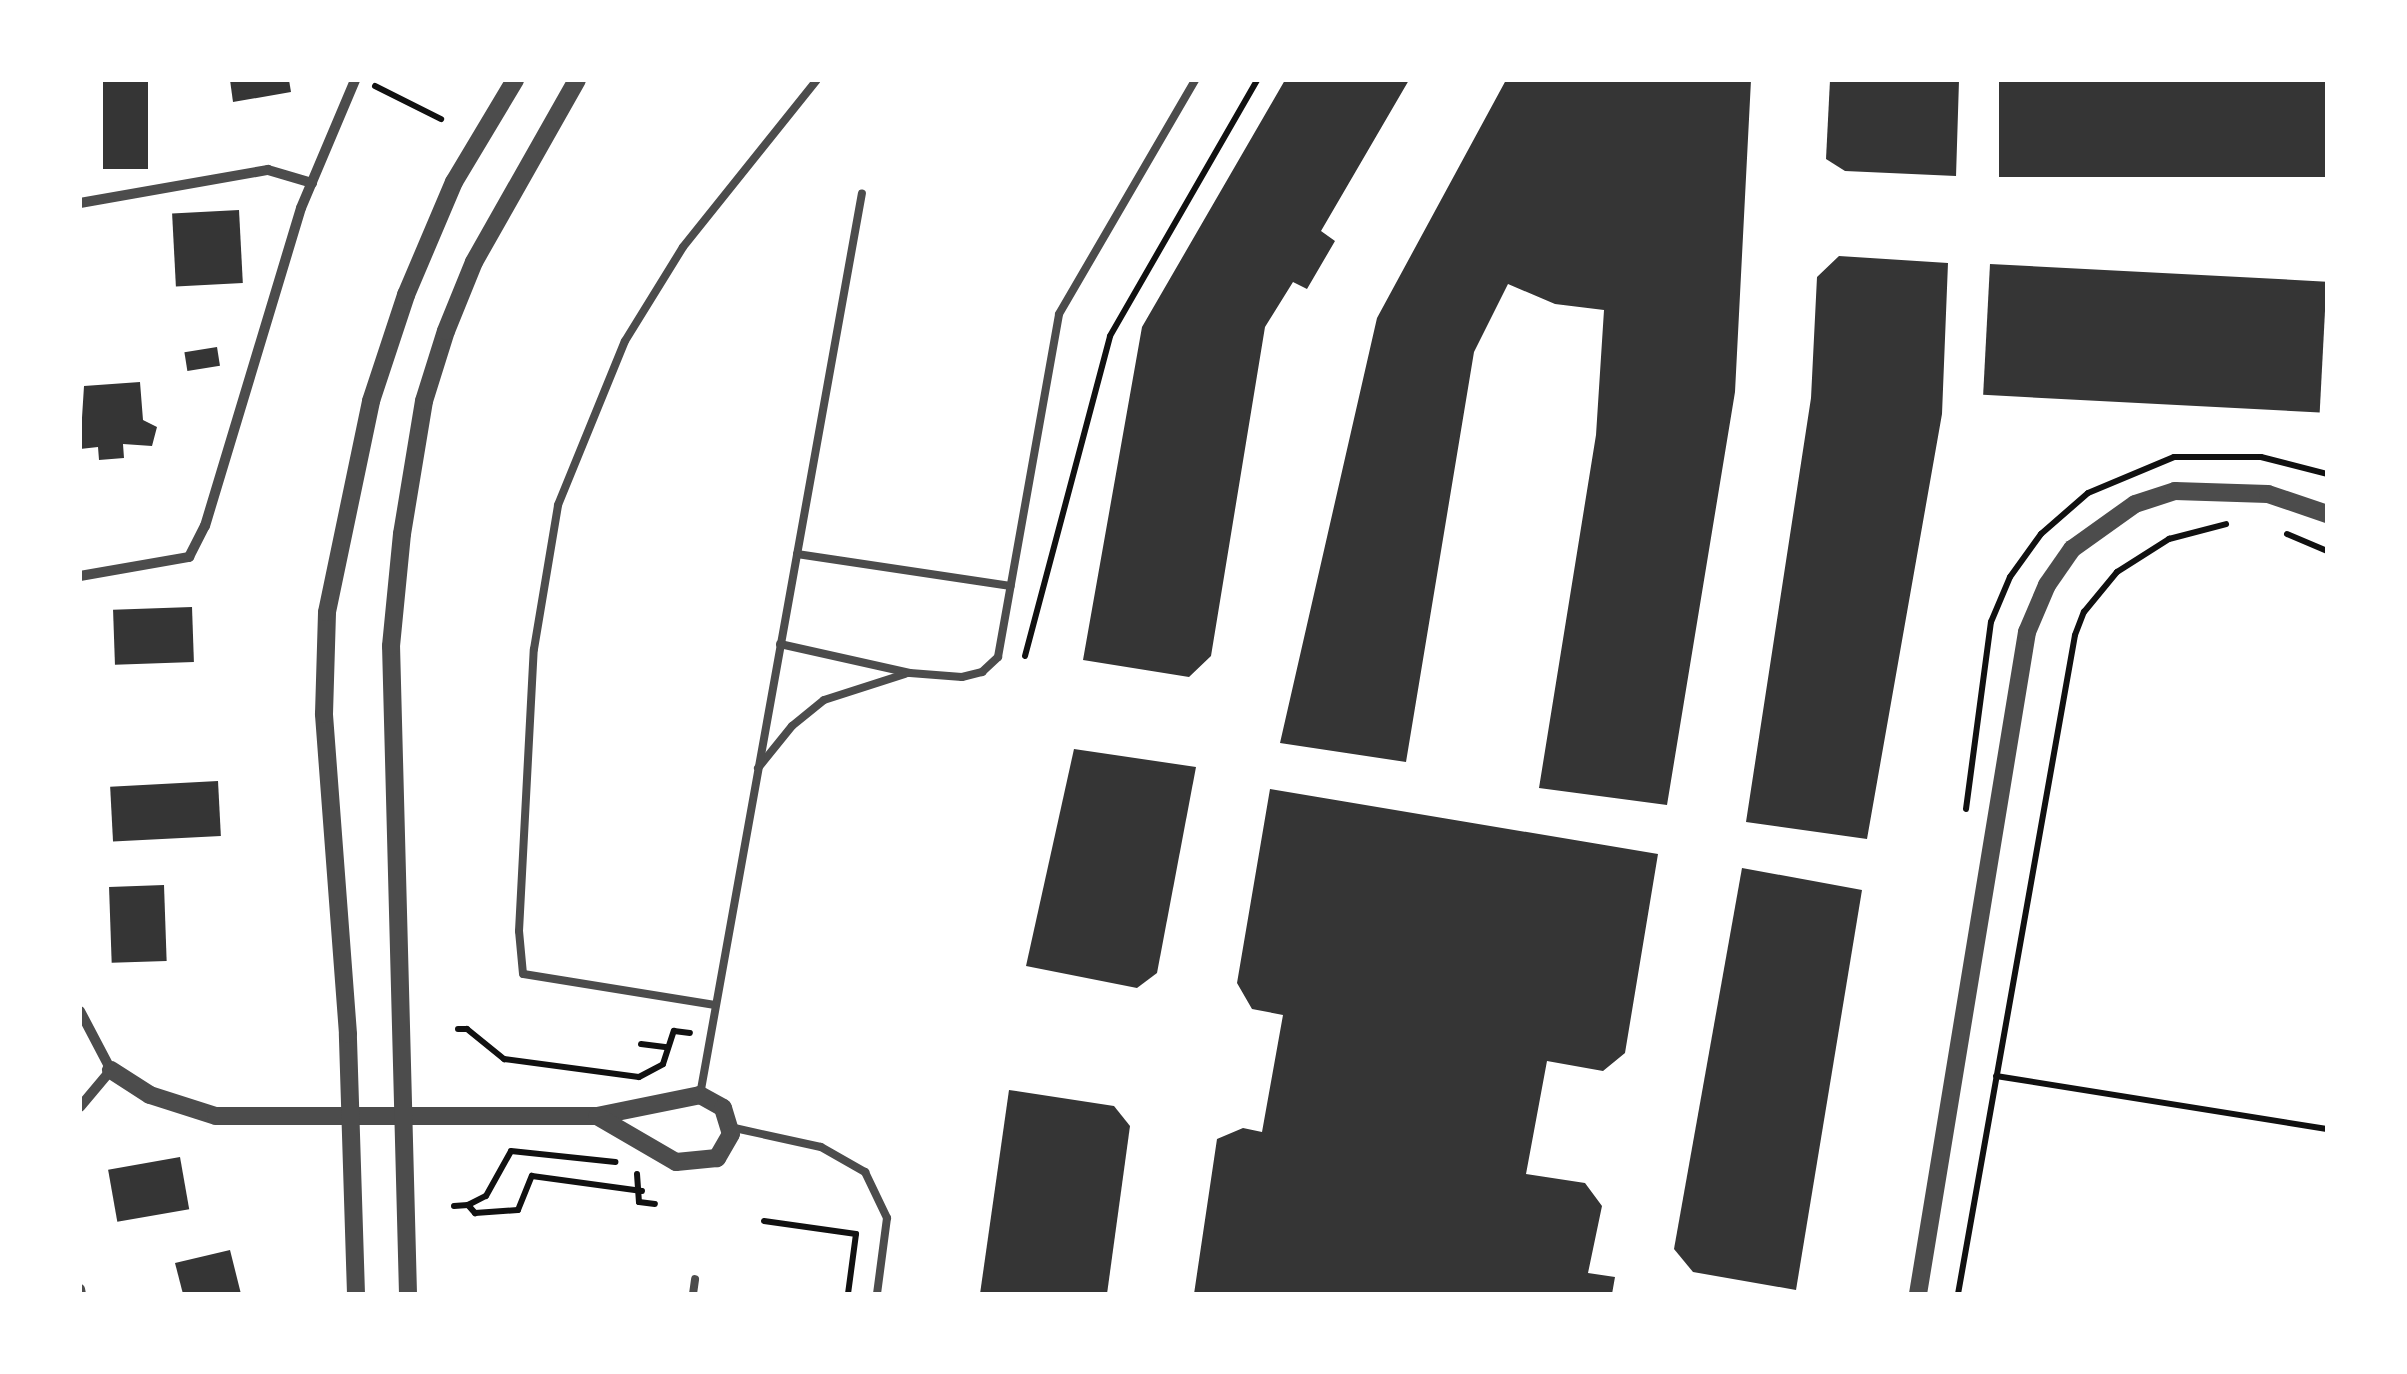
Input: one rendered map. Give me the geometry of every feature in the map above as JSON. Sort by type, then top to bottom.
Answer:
[{"type":"street","points":[[80,576],[189,557],[205,526],[312,183],[355,80]]},
{"type":"street","points":[[356,1294],[351,1116],[324,714],[327,612],[370,400],[406,294],[454,182],[515,80]]},
{"type":"street","points":[[408,1294],[391,646],[415,458],[424,401],[474,262],[577,80]]},
{"type":"street","points":[[80,204],[268,170],[312,183]]},
{"type":"street","points":[[1918,1294],[2027,632],[2047,585],[2072,549],[2135,504],[2176,491],[2268,494],[2327,514]]},
{"type":"street","points":[[80,1011],[111,1070],[188,1111],[351,1116],[597,1116],[700,1095],[723,1108],[730,1128],[727,1148],[717,1158],[690,1164],[597,1116]]},
{"type":"street","points":[[80,1107],[111,1070]]},
{"type":"lane","points":[[715,1005],[523,974],[519,931],[534,649],[558,505],[625,341],[683,247],[817,80]]},
{"type":"lane","points":[[758,768],[792,726],[824,700],[870,680],[910,673],[982,672],[998,657],[1058,314],[1195,80]]},
{"type":"lane","points":[[700,1095],[862,193]]},
{"type":"lane","points":[[796,554],[1010,586]]},
{"type":"lane","points":[[780,644],[910,673]]},
{"type":"lane","points":[[730,1128],[821,1147],[865,1172],[888,1218],[877,1294]]},
{"type":"lane","points":[[693,1294],[695,1279]]},
{"type":"path","points":[[364,80],[440,119]]},
{"type":"path","points":[[1024,662],[1110,336],[1257,80]]},
{"type":"path","points":[[1958,1294],[2049,756],[2084,612],[2117,572],[2146,552],[2189,531],[2244,524]]},
{"type":"path","points":[[2276,530],[2327,551]]},
{"type":"path","points":[[458,1029],[467,1029],[504,1059],[639,1078],[663,1064],[674,1031],[691,1033]]},
{"type":"path","points":[[641,1044],[668,1047]]},
{"type":"path","points":[[1996,1076],[2327,1129]]},
{"type":"path","points":[[454,1206],[468,1205],[486,1196],[511,1151],[631,1164],[642,1190],[639,1202],[655,1204]]},
{"type":"path","points":[[468,1205],[475,1213],[518,1210],[532,1176],[642,1190]]},
{"type":"path","points":[[764,1222],[856,1234],[848,1294]]},
{"type":"building","points":[[103,80],[148,80],[148,169],[103,169]]},
{"type":"building","points":[[230,80],[289,80],[291,92],[233,102]]},
{"type":"building","points":[[1285,80],[1409,80],[1321,231],[1335,241],[1307,289],[1293,282],[1265,327],[1211,656],[1189,677],[1083,660],[1142,327]]},
{"type":"building","points":[[1506,80],[1751,80],[1735,392],[1667,805],[1539,788],[1596,435],[1604,310],[1555,304],[1508,284],[1474,352],[1406,762],[1280,743],[1377,318]]},
{"type":"building","points":[[1830,80],[1959,80],[1956,176],[1845,171],[1826,159]]},
{"type":"building","points":[[1999,80],[2327,80],[2327,177],[1999,177]]},
{"type":"building","points":[[239,210],[243,283],[176,286],[172,214]]},
{"type":"building","points":[[1839,256],[1948,263],[1942,414],[1867,839],[1746,822],[1811,398],[1817,277]]},
{"type":"building","points":[[1990,264],[2327,282],[2320,412],[1983,395]]},
{"type":"building","points":[[217,347],[220,366],[187,371],[184,352]]},
{"type":"building","points":[[140,382],[143,420],[157,427],[152,446],[123,444],[124,458],[99,460],[98,447],[80,449],[84,386]]},
{"type":"building","points":[[192,607],[194,662],[115,665],[113,610]]},
{"type":"building","points":[[1074,749],[1196,767],[1157,973],[1137,988],[1026,966]]},
{"type":"building","points":[[218,781],[221,836],[113,842],[110,787]]},
{"type":"building","points":[[1270,789],[1658,854],[1625,1053],[1603,1071],[1547,1061],[1526,1174],[1585,1183],[1602,1206],[1588,1273],[1615,1277],[1612,1294],[1194,1294],[1217,1139],[1243,1128],[1262,1132],[1283,1015],[1252,1009],[1237,983]]},
{"type":"building","points":[[1742,868],[1862,890],[1796,1290],[1693,1272],[1674,1249]]},
{"type":"building","points":[[164,885],[167,961],[112,963],[109,887]]},
{"type":"building","points":[[1009,1090],[1114,1106],[1130,1126],[1107,1294],[980,1294]]},
{"type":"building","points":[[180,1157],[189,1209],[117,1222],[108,1170]]},
{"type":"building","points":[[230,1250],[241,1294],[183,1294],[175,1263]]}]
